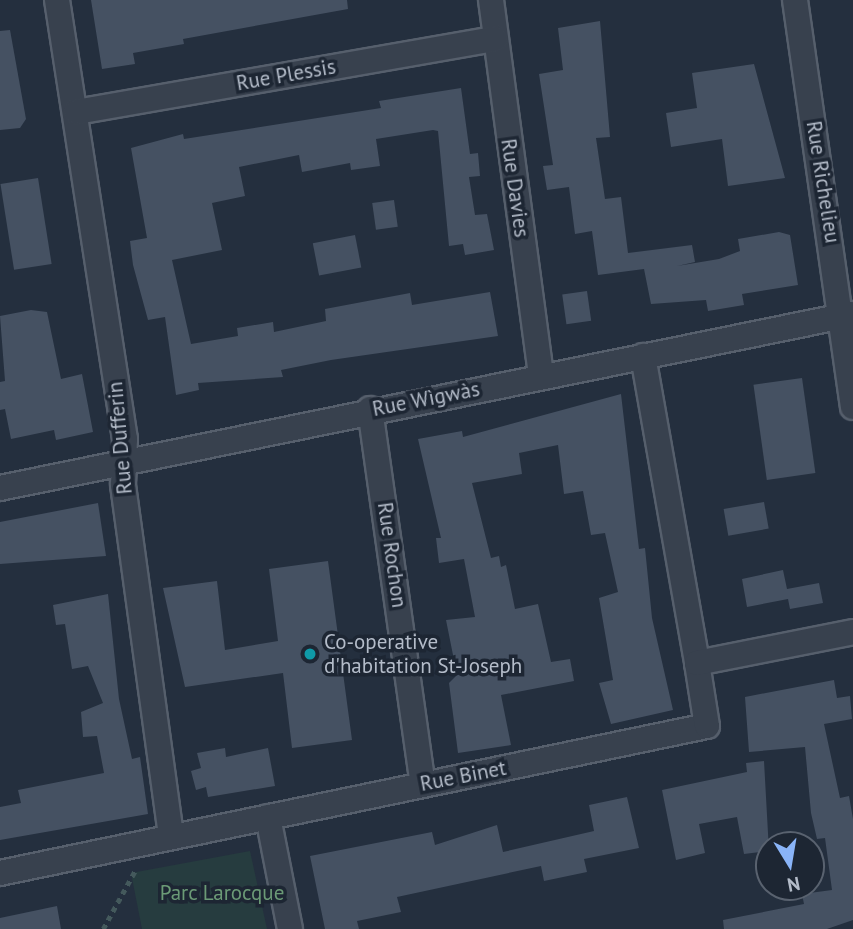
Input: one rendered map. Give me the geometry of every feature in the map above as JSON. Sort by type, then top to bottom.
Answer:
[{"type":"street","name":"Rue Dufferin","points":[[57,0],[125,439],[123,464],[171,835]]},
{"type":"street","name":"Rue Davies","points":[[491,0],[541,376]]},
{"type":"street","name":"Rue Richelieu","points":[[795,0],[848,315],[853,407]]},
{"type":"street","name":"Rue Plessis","points":[[76,112],[496,39]]},
{"type":"street","name":"Rue Wìgwàs","points":[[0,488],[370,410],[848,315]]},
{"type":"street","points":[[643,356],[696,663],[853,632]]},
{"type":"street","name":"Rue Rochon","points":[[370,410],[423,784]]},
{"type":"street","name":"Rue Binet","points":[[0,873],[171,835],[707,726],[696,663]]},
{"type":"street","points":[[268,817],[290,929]]},
{"type":"path","points":[[103,929],[136,867],[132,844]]},
{"type":"green space","name":"Parc Larocque","points":[[250,851],[267,929],[142,929],[131,873]]},
{"type":"building","points":[[91,0],[347,0],[348,9],[183,39],[184,44],[133,53],[135,64],[102,69]]},
{"type":"building","points":[[600,21],[610,137],[596,138],[605,199],[621,197],[628,253],[692,245],[695,262],[677,266],[719,259],[740,251],[738,239],[779,232],[790,235],[798,285],[742,294],[744,305],[708,311],[706,300],[651,304],[644,269],[598,275],[592,231],[575,234],[569,187],[547,190],[543,166],[553,165],[539,74],[563,70],[558,28]]},
{"type":"building","points":[[10,30],[26,119],[20,128],[0,130],[0,31]]},
{"type":"building","points":[[754,64],[785,178],[728,186],[722,139],[671,147],[666,113],[697,108],[692,73]]},
{"type":"building","points":[[461,88],[470,154],[478,153],[480,176],[469,177],[475,215],[487,214],[494,250],[465,255],[463,244],[449,246],[438,131],[433,130],[376,139],[380,166],[351,170],[350,163],[302,172],[299,155],[239,167],[245,196],[212,203],[222,250],[172,260],[191,344],[238,336],[237,328],[273,322],[274,332],[326,321],[325,309],[410,293],[412,305],[490,292],[498,336],[331,360],[281,370],[283,377],[198,383],[199,390],[176,395],[165,317],[148,320],[133,265],[130,241],[147,238],[131,148],[183,134],[184,139],[381,108],[379,101]]},
{"type":"building","points":[[38,178],[52,264],[14,270],[0,184]]},
{"type":"building","points":[[394,200],[398,227],[376,230],[372,203]]},
{"type":"building","points":[[355,235],[361,267],[319,276],[313,243]]},
{"type":"building","points":[[587,291],[591,321],[566,324],[562,294]]},
{"type":"building","points":[[31,310],[47,312],[61,379],[82,374],[93,432],[56,440],[54,430],[11,439],[5,409],[0,410],[0,382],[5,381],[0,316]]},
{"type":"building","points":[[802,378],[815,473],[767,480],[753,385]]},
{"type":"building","points":[[621,394],[639,549],[645,548],[652,618],[673,710],[611,724],[599,683],[613,680],[599,598],[618,592],[605,533],[591,535],[583,491],[564,494],[558,445],[519,453],[522,474],[472,483],[491,558],[499,556],[501,567],[506,565],[515,609],[538,604],[551,662],[570,659],[574,681],[501,695],[511,745],[458,753],[449,683],[457,675],[446,620],[475,617],[464,559],[439,563],[436,538],[441,538],[418,439],[462,431],[463,437]]},
{"type":"building","points":[[764,502],[769,529],[728,536],[724,509]]},
{"type":"building","points":[[98,503],[106,556],[0,564],[0,522]]},
{"type":"building","name":"Co-operative d'habitation St-Joseph","points":[[328,561],[352,740],[292,748],[283,673],[185,687],[163,588],[217,581],[225,650],[278,641],[269,569]]},
{"type":"building","points":[[783,570],[787,589],[819,583],[823,603],[790,609],[788,599],[747,607],[742,579]]},
{"type":"building","points":[[108,594],[119,699],[132,759],[140,757],[148,814],[0,840],[0,807],[21,803],[18,790],[104,773],[97,736],[83,737],[81,712],[103,703],[88,666],[72,669],[65,624],[56,625],[53,605]]},
{"type":"building","points":[[834,680],[837,698],[850,696],[852,719],[824,724],[840,798],[849,796],[853,819],[853,920],[827,929],[724,929],[723,920],[804,904],[803,901],[825,901],[825,891],[832,890],[825,831],[815,831],[811,813],[805,747],[749,752],[745,697]]},
{"type":"building","points":[[225,748],[226,757],[268,748],[275,786],[208,797],[206,787],[196,790],[191,771],[201,768],[197,753]]},
{"type":"building","points":[[764,761],[768,831],[755,831],[755,853],[744,854],[737,817],[699,824],[705,853],[676,860],[662,790],[747,772],[746,763]]},
{"type":"building","points":[[627,797],[639,848],[584,859],[587,872],[544,881],[541,866],[397,897],[401,912],[357,921],[359,929],[325,929],[310,856],[432,832],[435,845],[497,825],[503,852],[594,831],[589,805]]},
{"type":"building","points":[[57,906],[61,929],[0,929],[0,918]]},
{"type":"place","name":"Co-operative d'habitation St-Joseph","points":[[310,654]]}]
